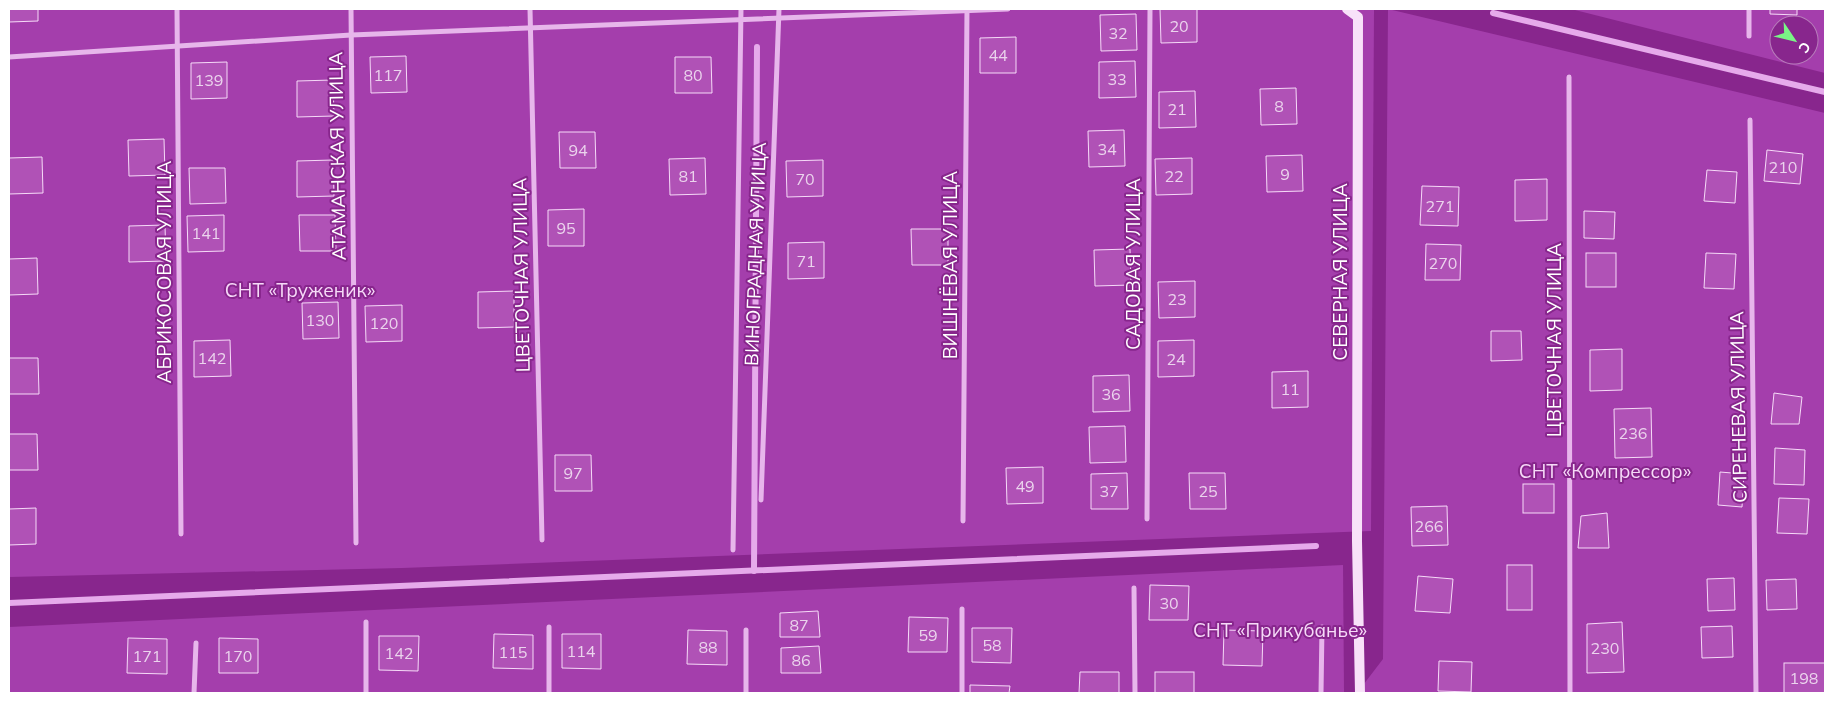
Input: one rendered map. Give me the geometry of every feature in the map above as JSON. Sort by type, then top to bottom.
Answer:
[{"type":"street","name":"АБРИКОСОВАЯ УЛИЦА","points":[[177,9],[181,534]]},
{"type":"street","name":"АТАМАНСКАЯ УЛИЦА","points":[[351,9],[356,543]]},
{"type":"street","name":"ЦВЕТОЧНАЯ УЛИЦА","points":[[530,9],[542,540]]},
{"type":"street","points":[[733,550],[741,9]]},
{"type":"street","name":"ВИНОГРАДНАЯ УЛИЦА","points":[[761,500],[779,9]]},
{"type":"street","points":[[9,58],[351,36],[1008,9]]},
{"type":"street","name":"САДОВАЯ УЛИЦА","points":[[1147,519],[1150,9]]},
{"type":"street","name":"СЕВЕРНАЯ УЛИЦА","points":[[1347,9],[1358,17],[1357,541],[1360,693]]},
{"type":"street","points":[[1749,9],[1749,36]]},
{"type":"street","name":"ВИШНЁВАЯ УЛИЦА","points":[[963,521],[967,10]]},
{"type":"street","name":"ЦВЕТОЧНАЯ УЛИЦА","points":[[1569,77],[1570,693]]},
{"type":"street","name":"СИРЕНЕВАЯ УЛИЦА","points":[[1750,120],[1756,693]]},
{"type":"street","points":[[1134,588],[1135,693]]},
{"type":"street","points":[[962,609],[962,693]]},
{"type":"street","points":[[366,622],[366,693]]},
{"type":"street","points":[[549,627],[549,693]]},
{"type":"street","points":[[1321,693],[1322,627]]},
{"type":"street","points":[[746,630],[746,693]]},
{"type":"street","points":[[194,693],[196,643]]},
{"type":"green space","name":"СНТ «Труженик»","points":[[9,9],[1374,9],[1371,531],[402,568],[9,577]]},
{"type":"green space","name":"СНТ «Компрессор»","points":[[1388,9],[1825,113],[1825,693],[1357,693],[1383,659]]},
{"type":"green space","points":[[1571,9],[1825,9],[1825,73],[1793,65],[1819,65],[1819,15],[1769,15],[1769,59]]},
{"type":"green space","name":"СНТ «Прикубанье»","points":[[1343,565],[1344,693],[9,693],[9,627]]},
{"type":"building","points":[[9,9],[38,9],[38,21],[9,22]]},
{"type":"building","points":[[1160,9],[1197,9],[1197,42],[1161,43]]},
{"type":"building","points":[[1770,9],[1797,9],[1797,15],[1770,14]]},
{"type":"building","points":[[1136,14],[1137,50],[1101,51],[1100,15]]},
{"type":"building","points":[[1016,37],[1016,73],[980,73],[980,38]]},
{"type":"building","points":[[406,56],[407,92],[371,93],[370,57]]},
{"type":"building","points":[[675,57],[711,57],[712,93],[675,93]]},
{"type":"building","points":[[1135,61],[1136,97],[1099,98],[1099,62]]},
{"type":"building","points":[[227,62],[227,98],[191,99],[191,63]]},
{"type":"building","points":[[333,80],[334,116],[297,117],[297,81]]},
{"type":"building","points":[[1296,88],[1297,124],[1261,125],[1260,89]]},
{"type":"building","points":[[1195,91],[1196,127],[1159,128],[1159,92]]},
{"type":"building","points":[[1124,130],[1125,166],[1089,167],[1088,131]]},
{"type":"building","points":[[559,132],[595,132],[596,168],[560,168]]},
{"type":"building","points":[[164,139],[165,175],[129,176],[128,140]]},
{"type":"building","points":[[1767,150],[1803,154],[1800,184],[1764,181]]},
{"type":"building","points":[[1302,155],[1303,191],[1267,192],[1266,156]]},
{"type":"building","points":[[42,157],[43,193],[9,194],[9,158]]},
{"type":"building","points":[[705,158],[706,194],[670,195],[669,159]]},
{"type":"building","points":[[1192,158],[1192,194],[1156,195],[1155,159]]},
{"type":"building","points":[[333,160],[334,196],[297,197],[297,161]]},
{"type":"building","points":[[823,160],[823,196],[787,197],[786,161]]},
{"type":"building","points":[[189,168],[225,168],[226,203],[190,204]]},
{"type":"building","points":[[1707,170],[1737,172],[1735,203],[1704,201]]},
{"type":"building","points":[[1547,179],[1547,220],[1515,221],[1515,180]]},
{"type":"building","points":[[1422,186],[1459,187],[1458,226],[1420,225]]},
{"type":"building","points":[[584,209],[584,246],[548,246],[548,210]]},
{"type":"building","points":[[1584,211],[1615,212],[1614,239],[1584,238]]},
{"type":"building","points":[[224,215],[224,251],[188,252],[187,216]]},
{"type":"building","points":[[299,215],[335,215],[336,251],[300,251]]},
{"type":"building","points":[[165,225],[166,261],[129,262],[129,226]]},
{"type":"building","points":[[911,229],[948,229],[948,265],[912,265]]},
{"type":"building","points":[[824,242],[824,278],[788,279],[788,243]]},
{"type":"building","points":[[1426,244],[1461,245],[1460,280],[1425,280]]},
{"type":"building","points":[[1130,249],[1131,285],[1095,286],[1094,250]]},
{"type":"building","points":[[1586,253],[1616,253],[1616,287],[1586,287]]},
{"type":"building","points":[[1706,253],[1736,254],[1734,289],[1704,288]]},
{"type":"building","points":[[37,258],[38,294],[9,295],[9,259]]},
{"type":"building","points":[[1195,281],[1195,317],[1159,318],[1158,282]]},
{"type":"building","points":[[514,291],[514,327],[478,328],[478,292]]},
{"type":"building","points":[[338,302],[339,338],[303,339],[302,303]]},
{"type":"building","points":[[402,305],[402,341],[366,342],[365,306]]},
{"type":"building","points":[[1491,331],[1521,331],[1522,360],[1491,361]]},
{"type":"building","points":[[230,340],[231,376],[194,377],[194,341]]},
{"type":"building","points":[[1194,340],[1194,376],[1158,377],[1158,341]]},
{"type":"building","points":[[1622,349],[1622,390],[1590,391],[1590,350]]},
{"type":"building","points":[[9,358],[38,358],[39,394],[9,394]]},
{"type":"building","points":[[1308,371],[1308,407],[1272,408],[1272,372]]},
{"type":"building","points":[[1129,375],[1130,411],[1093,412],[1093,376]]},
{"type":"building","points":[[1774,393],[1802,397],[1799,424],[1771,424]]},
{"type":"building","points":[[1651,408],[1652,457],[1615,458],[1614,409]]},
{"type":"building","points":[[1125,426],[1126,462],[1090,463],[1089,427]]},
{"type":"building","points":[[9,434],[37,434],[38,470],[9,470]]},
{"type":"building","points":[[1775,448],[1805,450],[1804,485],[1774,484]]},
{"type":"building","points":[[555,455],[591,455],[592,491],[555,491]]},
{"type":"building","points":[[1043,467],[1043,503],[1007,504],[1006,468]]},
{"type":"building","points":[[1720,472],[1744,474],[1742,507],[1718,505]]},
{"type":"building","points":[[1127,473],[1128,509],[1091,509],[1091,474]]},
{"type":"building","points":[[1189,473],[1225,473],[1226,509],[1190,509]]},
{"type":"building","points":[[1523,484],[1554,484],[1554,513],[1523,513]]},
{"type":"building","points":[[1779,498],[1809,499],[1807,534],[1777,533]]},
{"type":"building","points":[[1447,506],[1448,545],[1412,546],[1411,507]]},
{"type":"building","points":[[36,508],[36,544],[9,545],[9,509]]},
{"type":"building","points":[[1607,513],[1609,548],[1578,548],[1581,516]]},
{"type":"building","points":[[1507,565],[1532,565],[1532,610],[1507,610]]},
{"type":"building","points":[[1418,576],[1453,579],[1450,613],[1415,611]]},
{"type":"building","points":[[1734,578],[1735,610],[1708,611],[1707,579]]},
{"type":"building","points":[[1796,579],[1797,609],[1767,610],[1766,580]]},
{"type":"building","points":[[1150,585],[1189,586],[1188,620],[1149,620]]},
{"type":"building","points":[[818,611],[820,637],[780,637],[780,613]]},
{"type":"building","points":[[909,617],[948,618],[947,652],[908,652]]},
{"type":"building","points":[[1622,622],[1624,672],[1587,673],[1587,624]]},
{"type":"building","points":[[1732,626],[1733,657],[1702,658],[1701,627]]},
{"type":"building","points":[[972,628],[1012,628],[1011,663],[972,662]]},
{"type":"building","points":[[688,630],[727,631],[727,665],[687,664]]},
{"type":"building","points":[[1224,630],[1263,631],[1262,666],[1223,665]]},
{"type":"building","points":[[494,634],[533,635],[533,669],[493,668]]},
{"type":"building","points":[[562,634],[601,634],[601,669],[562,668]]},
{"type":"building","points":[[379,636],[419,636],[418,671],[379,670]]},
{"type":"building","points":[[128,638],[167,639],[167,674],[127,673]]},
{"type":"building","points":[[219,638],[258,639],[258,673],[219,673]]},
{"type":"building","points":[[819,646],[821,673],[781,673],[781,648]]},
{"type":"building","points":[[1439,661],[1472,662],[1471,692],[1438,691]]},
{"type":"building","points":[[1784,663],[1825,663],[1825,693],[1784,693]]},
{"type":"building","points":[[1080,672],[1119,672],[1119,693],[1079,693]]},
{"type":"building","points":[[1155,672],[1194,672],[1194,693],[1155,693]]},
{"type":"building","points":[[970,685],[1010,686],[1009,693],[970,693]]},
{"type":"waterway","points":[[1493,13],[1825,92]]},
{"type":"waterway","points":[[754,571],[757,47]]},
{"type":"waterway","points":[[9,603],[1316,546]]}]
